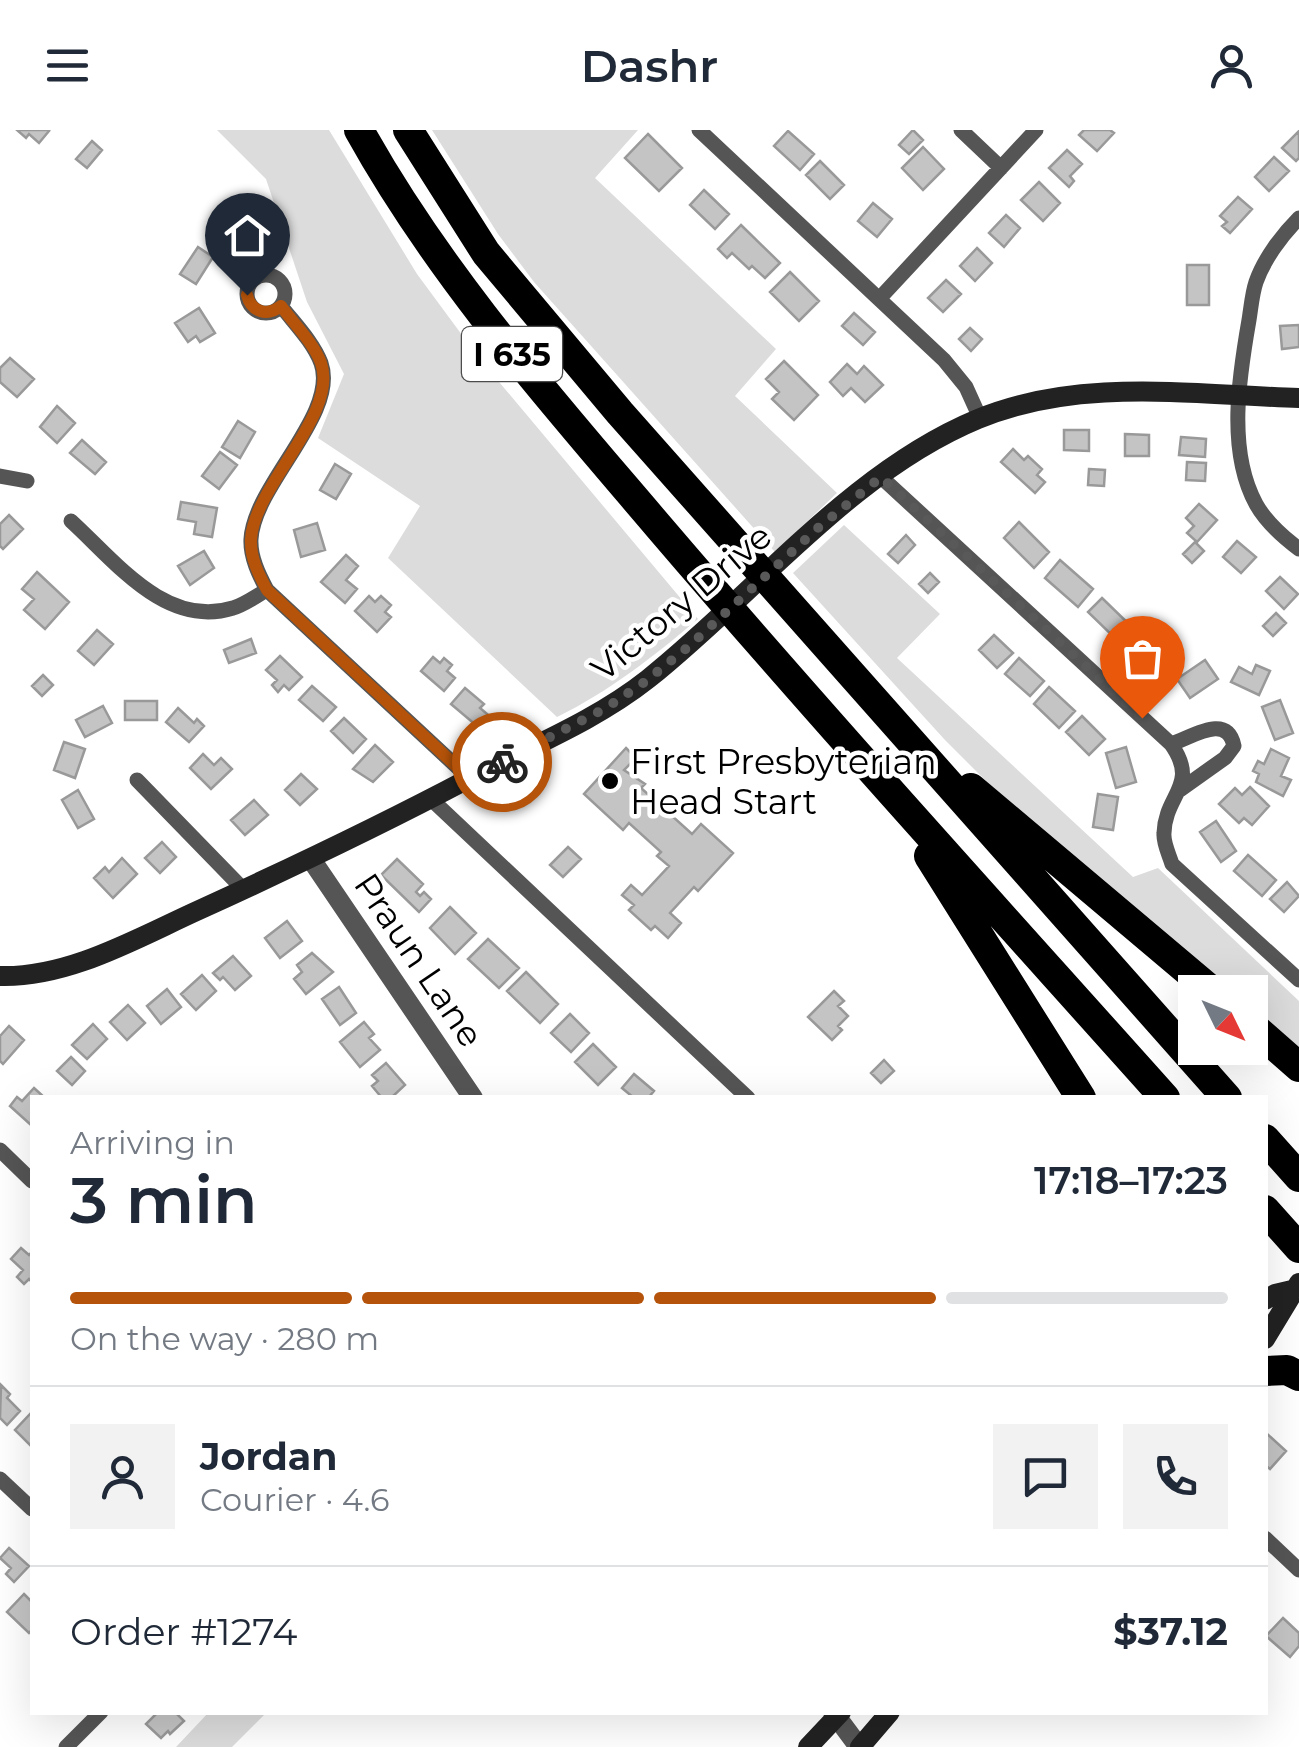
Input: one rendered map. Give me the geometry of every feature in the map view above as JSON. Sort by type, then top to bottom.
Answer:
[{"type":"highway","name":"I 635","points":[[359,130],[393,191],[507,349],[742,626],[1161,1095]]},
{"type":"highway","name":"I 635","points":[[408,130],[486,253],[620,414],[1225,1095]]},
{"type":"highway","points":[[886,716],[1193,975]]},
{"type":"highway","points":[[885,785],[1079,1095]]},
{"type":"highway","points":[[1268,1040],[1299,1067]]},
{"type":"highway","points":[[1268,1143],[1299,1177]]},
{"type":"highway","points":[[1268,1213],[1299,1249]]},
{"type":"highway","points":[[1268,1252],[1299,1249]]},
{"type":"highway","points":[[1268,1370],[1287,1370],[1299,1376]]},
{"type":"main road","name":"Victory Drive","points":[[0,976],[45,972],[73,964],[244,890],[432,800],[606,708],[688,647],[818,528],[881,477],[923,446],[980,418],[1051,396],[1109,392],[1299,398]]},
{"type":"main road","points":[[1268,1298],[1296,1287]]},
{"type":"main road","points":[[1268,1335],[1296,1287]]},
{"type":"main road","points":[[808,1747],[836,1715]]},
{"type":"main road","points":[[859,1747],[887,1715]]},
{"type":"street","points":[[699,130],[944,360],[966,387],[980,418]]},
{"type":"street","points":[[961,130],[1001,168]]},
{"type":"street","points":[[878,299],[1036,130]]},
{"type":"street","points":[[1299,218],[1283,234],[1256,282],[1240,396],[1242,464],[1247,484],[1273,526],[1299,549]]},
{"type":"street","points":[[281,306],[312,346],[322,366],[323,392],[256,514],[250,541],[255,568],[267,590],[469,778]]},
{"type":"street","points":[[0,476],[27,481]]},
{"type":"street","points":[[881,477],[1171,744],[1181,758],[1184,774],[1166,816],[1163,838],[1172,864],[1293,975],[1299,956]]},
{"type":"street","points":[[71,522],[154,596],[177,608],[207,612],[234,608],[267,590]]},
{"type":"street","points":[[1171,744],[1209,728],[1227,732],[1234,739],[1225,758],[1180,790]]},
{"type":"street","points":[[137,780],[244,890]]},
{"type":"street","points":[[432,800],[745,1095]]},
{"type":"street","name":"Praun Lane","points":[[311,859],[471,1095]]},
{"type":"street","points":[[0,1150],[30,1179]]},
{"type":"street","points":[[0,1479],[30,1508]]},
{"type":"street","points":[[1268,1541],[1299,1570]]},
{"type":"street","points":[[66,1747],[98,1715]]},
{"type":"street","points":[[838,1715],[859,1747]]},
{"type":"shaded area","points":[[217,130],[329,130],[417,274],[479,358],[698,619],[630,673],[557,717],[388,558],[420,506],[318,438],[344,374],[307,302],[266,179]]},
{"type":"shaded area","points":[[432,130],[638,130],[595,178],[776,349],[735,396],[837,493],[775,552],[534,282],[498,234]]},
{"type":"shaded area","points":[[844,525],[940,614],[897,658],[1133,877],[1158,868],[1299,1001],[1299,1052],[1268,1025],[1268,975],[1210,975],[994,789],[793,573]]},
{"type":"shaded area","points":[[206,1715],[264,1715],[232,1747],[176,1747]]},
{"type":"building","points":[[17,130],[47,130],[49,131],[39,143]]},
{"type":"building","points":[[913,130],[923,140],[909,154],[899,145]]},
{"type":"building","points":[[1084,130],[1114,133],[1097,151],[1079,135]]},
{"type":"building","points":[[788,131],[814,154],[800,170],[774,146]]},
{"type":"building","points":[[1299,131],[1299,158],[1296,161],[1282,148]]},
{"type":"building","points":[[648,134],[682,168],[659,191],[625,158]]},
{"type":"building","points":[[92,141],[102,150],[87,168],[76,159]]},
{"type":"building","points":[[923,147],[944,169],[923,190],[902,168]]},
{"type":"building","points":[[1067,150],[1082,164],[1070,176],[1074,181],[1069,187],[1049,168]]},
{"type":"building","points":[[1274,157],[1289,171],[1269,191],[1255,177]]},
{"type":"building","points":[[820,161],[844,185],[830,199],[806,175]]},
{"type":"building","points":[[1039,182],[1060,203],[1043,221],[1021,200]]},
{"type":"building","points":[[704,190],[729,214],[715,229],[690,205]]},
{"type":"building","points":[[1238,197],[1252,209],[1230,233],[1222,226],[1227,222],[1220,216]]},
{"type":"building","points":[[873,203],[892,219],[877,237],[858,221]]},
{"type":"building","points":[[247,215],[254,235],[225,244],[219,225]]},
{"type":"building","points":[[1006,215],[1020,228],[1004,247],[989,233]]},
{"type":"building","points":[[741,225],[780,263],[765,278],[732,253],[727,258],[718,249]]},
{"type":"building","points":[[198,247],[213,257],[196,284],[180,274]]},
{"type":"building","points":[[977,248],[992,263],[975,281],[960,266]]},
{"type":"building","points":[[1187,265],[1209,265],[1209,305],[1187,305]]},
{"type":"building","points":[[790,272],[819,301],[799,321],[770,292]]},
{"type":"building","points":[[946,280],[961,294],[943,312],[928,298]]},
{"type":"building","points":[[199,308],[215,333],[200,342],[196,336],[188,342],[175,323]]},
{"type":"building","points":[[854,313],[875,332],[863,345],[842,326]]},
{"type":"building","points":[[1299,325],[1299,347],[1282,349],[1280,326]]},
{"type":"building","points":[[970,328],[982,339],[971,351],[959,339]]},
{"type":"building","points":[[10,358],[34,379],[17,397],[0,382],[0,368]]},
{"type":"building","points":[[784,361],[818,395],[794,420],[772,399],[779,392],[766,379]]},
{"type":"building","points":[[847,364],[857,374],[864,366],[883,385],[865,402],[851,388],[843,396],[830,382]]},
{"type":"building","points":[[57,406],[75,423],[57,443],[40,427]]},
{"type":"building","points":[[238,421],[255,432],[240,458],[222,447]]},
{"type":"building","points":[[1064,430],[1089,430],[1089,451],[1064,450]]},
{"type":"building","points":[[1125,434],[1149,435],[1149,456],[1125,456]]},
{"type":"building","points":[[1181,437],[1206,439],[1205,457],[1179,455]]},
{"type":"building","points":[[82,440],[106,462],[95,474],[70,453]]},
{"type":"building","points":[[1013,449],[1042,469],[1037,475],[1045,482],[1035,493],[1001,462]]},
{"type":"building","points":[[220,452],[237,465],[219,489],[202,476]]},
{"type":"building","points":[[1187,462],[1206,463],[1205,481],[1186,480]]},
{"type":"building","points":[[335,464],[351,474],[336,499],[320,490]]},
{"type":"building","points":[[1089,469],[1105,470],[1104,486],[1088,485]]},
{"type":"building","points":[[181,502],[217,508],[212,537],[194,534],[196,522],[178,519]]},
{"type":"building","points":[[1199,504],[1217,520],[1197,542],[1187,533],[1194,526],[1186,518]]},
{"type":"building","points":[[9,515],[23,529],[3,549],[0,524]]},
{"type":"building","points":[[1019,522],[1049,552],[1034,568],[1004,538]]},
{"type":"building","points":[[317,523],[325,550],[301,557],[294,530]]},
{"type":"building","points":[[906,535],[915,545],[898,563],[888,554]]},
{"type":"building","points":[[1237,541],[1256,557],[1241,573],[1223,557]]},
{"type":"building","points":[[1195,542],[1204,551],[1192,563],[1183,554]]},
{"type":"building","points":[[204,551],[214,568],[190,585],[178,566]]},
{"type":"building","points":[[346,555],[358,566],[346,580],[357,589],[345,603],[321,582]]},
{"type":"building","points":[[1060,560],[1093,589],[1078,607],[1045,578]]},
{"type":"building","points":[[37,572],[69,602],[45,629],[24,610],[34,599],[22,589]]},
{"type":"building","points":[[930,573],[939,582],[928,593],[919,584]]},
{"type":"building","points":[[1280,577],[1298,594],[1284,609],[1266,591]]},
{"type":"building","points":[[369,596],[375,602],[381,596],[391,605],[385,612],[391,617],[377,632],[355,611]]},
{"type":"building","points":[[1102,598],[1133,628],[1119,642],[1088,612]]},
{"type":"building","points":[[1276,613],[1286,623],[1273,636],[1263,626]]},
{"type":"building","points":[[97,630],[113,644],[94,665],[78,651]]},
{"type":"building","points":[[994,635],[1013,653],[997,668],[979,650]]},
{"type":"building","points":[[251,639],[256,653],[229,663],[224,650]]},
{"type":"building","points":[[1152,650],[1172,668],[1159,682],[1139,664]]},
{"type":"building","points":[[280,656],[302,677],[289,690],[284,685],[278,692],[272,685],[277,680],[266,670]]},
{"type":"building","points":[[433,657],[440,663],[444,658],[452,665],[447,671],[455,678],[444,691],[421,671]]},
{"type":"building","points":[[1019,658],[1044,681],[1030,696],[1005,674]]},
{"type":"building","points":[[1205,660],[1218,679],[1190,698],[1177,679]]},
{"type":"building","points":[[1256,665],[1270,671],[1259,695],[1231,682],[1239,667],[1252,674]]},
{"type":"building","points":[[43,675],[53,685],[42,696],[32,686]]},
{"type":"building","points":[[312,686],[336,707],[323,721],[299,700]]},
{"type":"building","points":[[1049,687],[1075,711],[1059,728],[1034,704]]},
{"type":"building","points":[[465,688],[484,704],[480,708],[487,714],[477,726],[451,704]]},
{"type":"building","points":[[1280,700],[1293,733],[1275,740],[1262,707]]},
{"type":"building","points":[[125,701],[157,701],[157,720],[125,720]]},
{"type":"building","points":[[103,706],[112,723],[85,737],[76,720]]},
{"type":"building","points":[[178,708],[194,723],[197,719],[204,726],[189,742],[166,722]]},
{"type":"building","points":[[1082,716],[1105,739],[1089,755],[1066,732]]},
{"type":"building","points":[[344,718],[366,739],[353,753],[331,731]]},
{"type":"building","points":[[64,742],[85,749],[75,778],[54,770]]},
{"type":"building","points":[[375,745],[393,762],[373,782],[353,769]]},
{"type":"building","points":[[1126,747],[1136,782],[1116,788],[1106,753]]},
{"type":"building","points":[[626,748],[636,758],[624,770],[645,784],[641,788],[692,834],[701,824],[733,853],[698,891],[694,887],[670,913],[681,923],[668,938],[655,926],[651,930],[629,910],[634,905],[622,895],[631,885],[642,895],[669,866],[657,856],[661,852],[629,823],[623,830],[584,794]]},
{"type":"building","points":[[1271,749],[1289,758],[1281,776],[1291,780],[1283,796],[1256,782],[1259,774],[1253,771],[1258,761],[1264,764]]},
{"type":"building","points":[[203,754],[214,765],[221,758],[232,769],[211,789],[190,768]]},
{"type":"building","points":[[301,774],[317,789],[300,805],[285,790]]},
{"type":"building","points":[[1250,787],[1269,806],[1252,825],[1244,818],[1239,823],[1219,804],[1235,788],[1242,795]]},
{"type":"building","points":[[78,790],[94,819],[78,828],[62,800]]},
{"type":"building","points":[[1098,794],[1118,797],[1113,830],[1093,827]]},
{"type":"building","points":[[254,800],[268,815],[245,835],[231,820]]},
{"type":"building","points":[[1216,821],[1236,851],[1221,862],[1200,832]]},
{"type":"building","points":[[162,842],[176,857],[160,873],[145,858]]},
{"type":"building","points":[[568,847],[581,859],[563,877],[550,865]]},
{"type":"building","points":[[1248,855],[1276,880],[1262,896],[1234,871]]},
{"type":"building","points":[[122,858],[137,874],[113,898],[94,878],[105,867],[109,872]]},
{"type":"building","points":[[397,859],[423,884],[416,892],[420,896],[424,892],[431,899],[419,912],[381,875]]},
{"type":"building","points":[[1287,882],[1299,896],[1284,912],[1270,899]]},
{"type":"building","points":[[450,907],[476,933],[455,954],[430,928]]},
{"type":"building","points":[[287,921],[302,941],[280,958],[265,938]]},
{"type":"building","points":[[488,939],[519,968],[499,988],[468,959]]},
{"type":"building","points":[[312,953],[333,972],[306,994],[294,979],[302,972],[297,965]]},
{"type":"building","points":[[233,956],[251,976],[235,990],[213,973]]},
{"type":"building","points":[[526,972],[558,1004],[540,1023],[507,991]]},
{"type":"building","points":[[202,975],[216,991],[196,1010],[181,994]]},
{"type":"building","points":[[339,987],[356,1013],[340,1025],[322,999]]},
{"type":"building","points":[[167,989],[181,1007],[161,1024],[147,1006]]},
{"type":"building","points":[[834,991],[844,1001],[838,1006],[848,1016],[832,1040],[808,1017]]},
{"type":"building","points":[[128,1005],[145,1023],[127,1040],[110,1022]]},
{"type":"building","points":[[570,1014],[589,1033],[571,1052],[551,1033]]},
{"type":"building","points":[[364,1022],[374,1034],[369,1038],[380,1050],[360,1067],[340,1042]]},
{"type":"building","points":[[93,1024],[107,1039],[87,1059],[72,1045]]},
{"type":"building","points":[[9,1026],[24,1040],[3,1064],[0,1036]]},
{"type":"building","points":[[593,1044],[616,1067],[598,1085],[575,1062]]},
{"type":"building","points":[[71,1057],[85,1071],[72,1085],[57,1071]]},
{"type":"building","points":[[884,1060],[894,1071],[881,1083],[871,1073]]},
{"type":"building","points":[[386,1063],[405,1085],[394,1095],[380,1095],[372,1086],[378,1081],[372,1075]]},
{"type":"building","points":[[634,1074],[654,1091],[651,1095],[630,1095],[622,1088]]},
{"type":"building","points":[[34,1088],[42,1095],[30,1095],[30,1124],[10,1106],[17,1097],[22,1101]]},
{"type":"building","points":[[21,1248],[30,1254],[30,1280],[24,1284],[17,1277],[23,1270],[11,1259]]},
{"type":"building","points":[[1,1385],[20,1411],[7,1425],[0,1418]]},
{"type":"building","points":[[30,1414],[30,1445],[15,1430]]},
{"type":"building","points":[[1268,1435],[1286,1451],[1268,1467]]},
{"type":"building","points":[[9,1548],[29,1566],[14,1582],[6,1574],[11,1568],[0,1558]]},
{"type":"building","points":[[24,1594],[30,1600],[30,1632],[29,1633],[7,1612]]},
{"type":"building","points":[[1283,1618],[1299,1633],[1299,1646],[1290,1657],[1268,1634]]},
{"type":"building","points":[[155,1715],[178,1715],[184,1721],[161,1738],[146,1724]]},
{"type":"way so far","points":[[502,762],[606,708],[646,681],[881,477],[1142,718]]},
{"type":"place","name":"First Presbyterian Head Start","points":[[610,781]]},
{"type":"route","points":[[247,295],[260,312],[275,311],[281,306],[312,346],[322,366],[323,392],[256,514],[250,541],[255,568],[267,590],[469,778],[502,762]]}]
